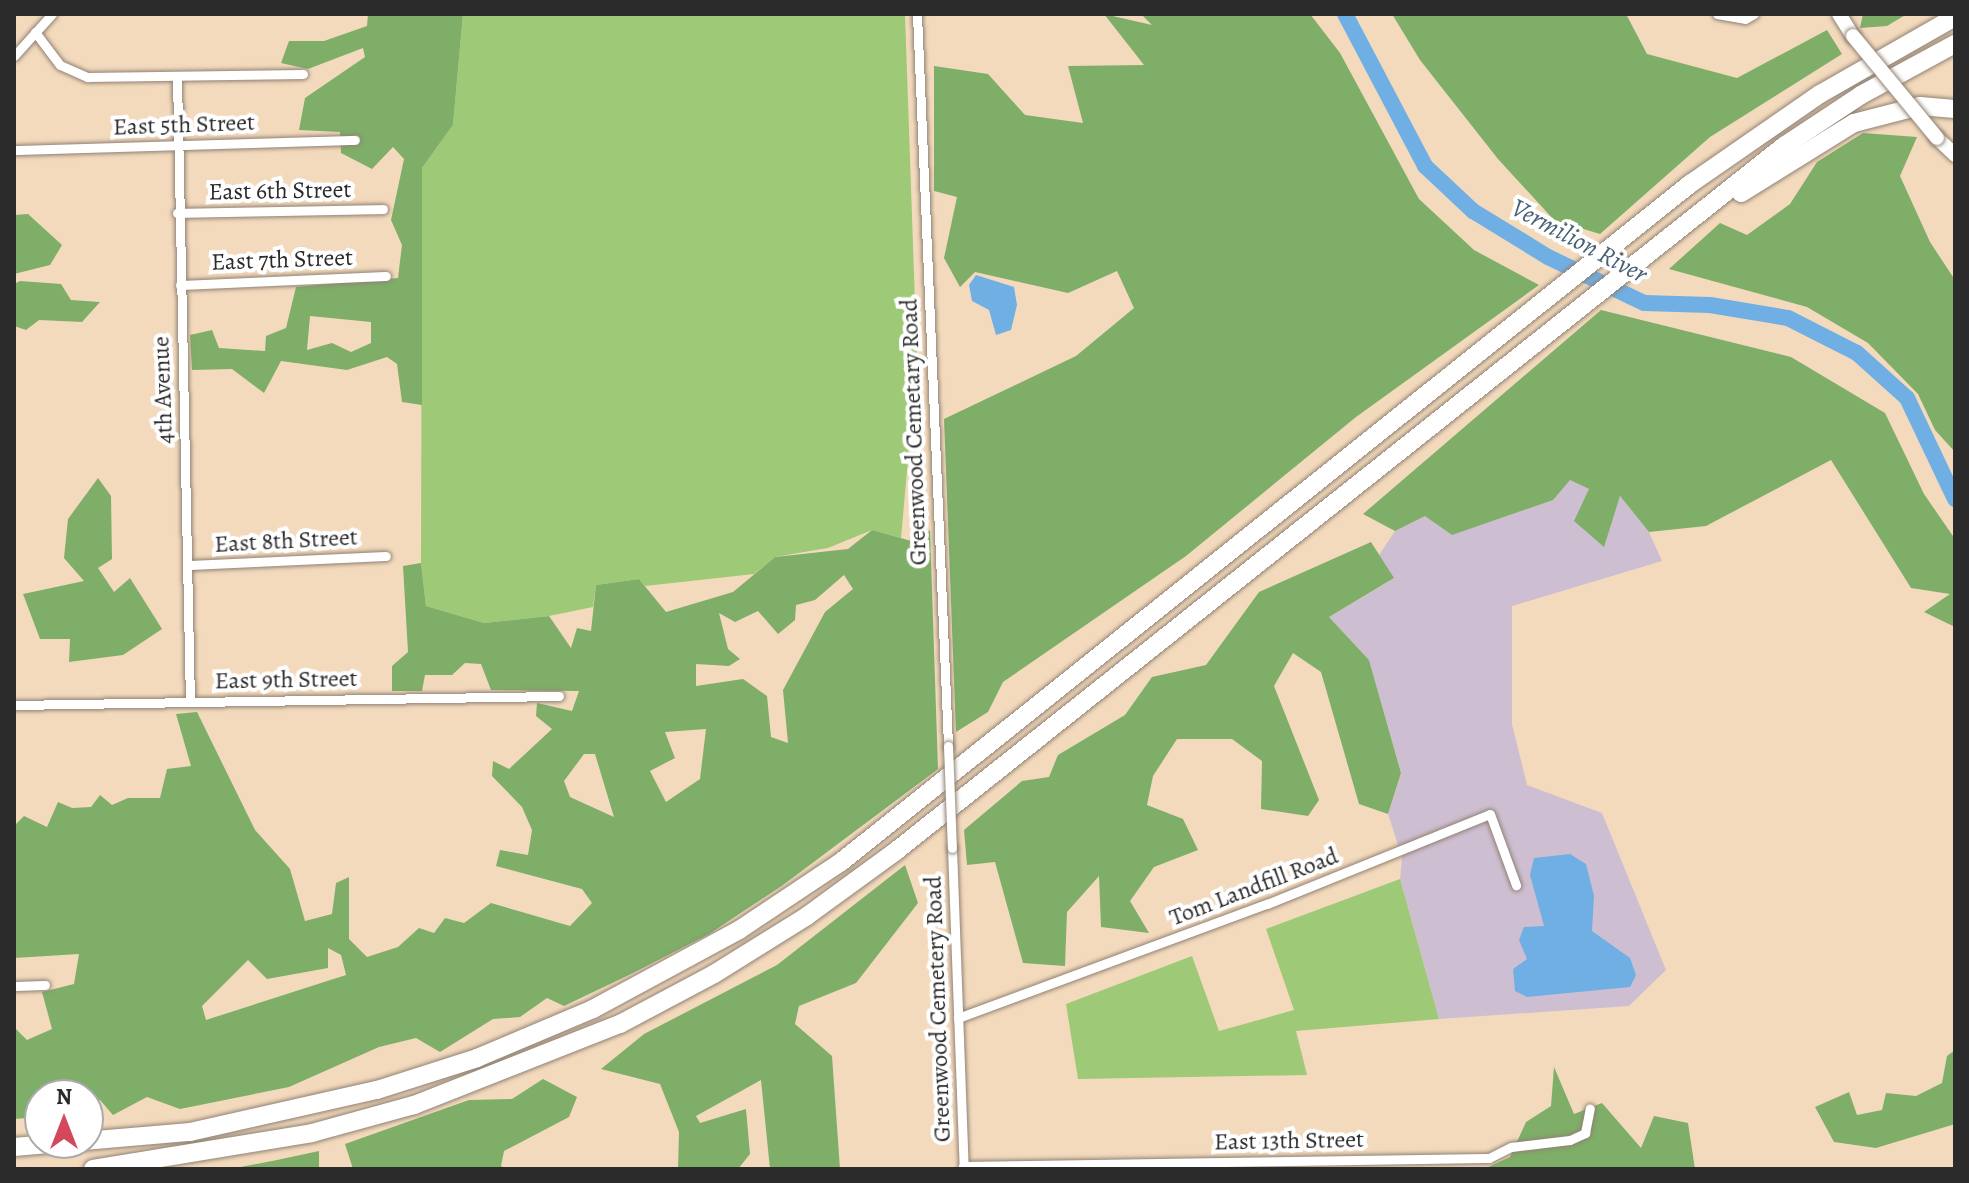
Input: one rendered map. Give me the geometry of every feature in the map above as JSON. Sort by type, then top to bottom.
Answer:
[{"type":"highway","points":[[14,1144],[54,1145],[190,1132],[377,1090],[477,1058],[661,974],[841,862],[1482,352],[1778,111],[1936,14]]},
{"type":"highway","points":[[1690,184],[1820,94],[1955,17]]},
{"type":"highway","points":[[1717,204],[1784,146],[1861,95],[1955,44]]},
{"type":"highway","points":[[94,1169],[312,1133],[414,1105],[620,1024],[714,974],[807,916],[896,851],[1637,259],[1717,204],[1854,123],[1920,106],[1955,109]]},
{"type":"street","points":[[14,56],[52,14]]},
{"type":"street","name":"Greenwood Cemetary Road","points":[[917,14],[952,848]]},
{"type":"street","points":[[1717,14],[1745,19],[1754,14]]},
{"type":"street","points":[[1839,14],[1853,36],[1937,138],[1955,155]]},
{"type":"street","points":[[35,32],[60,65],[76,74],[177,77],[303,74]]},
{"type":"street","name":"4th Avenue","points":[[177,77],[175,145],[189,565],[190,702]]},
{"type":"street","name":"East 5th Street","points":[[14,150],[355,140]]},
{"type":"street","name":"East 6th Street","points":[[177,213],[383,209]]},
{"type":"street","name":"East 7th Street","points":[[180,285],[386,276]]},
{"type":"street","name":"East 8th Street","points":[[189,565],[386,556]]},
{"type":"street","name":"East 9th Street","points":[[14,705],[559,696]]},
{"type":"street","name":"Tom Landfill Road","points":[[958,1018],[1267,904],[1490,814],[1516,885]]},
{"type":"street","name":"Greenwood Cemetery Road","points":[[952,848],[964,1167]]},
{"type":"street","points":[[14,986],[45,985]]},
{"type":"street","name":"East 13th Street","points":[[964,1167],[1489,1158],[1511,1147],[1570,1140],[1585,1133],[1590,1108]]},
{"type":"shaded area","points":[[1570,480],[1589,489],[1603,546],[1620,496],[1649,532],[1662,561],[1512,606],[1512,724],[1527,785],[1602,813],[1666,970],[1629,1006],[1439,1019],[1400,879],[1402,857],[1388,814],[1401,773],[1369,660],[1329,617],[1393,579],[1379,555],[1395,531],[1425,516]]},
{"type":"green space","points":[[368,14],[463,14],[453,125],[422,168],[422,405],[402,402],[397,364],[387,357],[347,370],[281,361],[264,393],[232,369],[192,370],[190,335],[212,330],[219,348],[265,351],[266,336],[286,328],[296,287],[398,278],[402,245],[391,220],[404,159],[393,147],[372,169],[341,153],[340,132],[299,130],[305,98],[365,57],[363,48],[308,69],[281,63],[289,41],[324,41],[367,26]],"holes":[[[310,316],[371,322],[371,343],[351,352],[332,343],[307,350]]]},
{"type":"green space","points":[[463,14],[905,14],[917,360],[901,538],[872,530],[828,548],[775,557],[754,574],[645,586],[639,579],[596,585],[593,607],[549,616],[484,623],[426,606],[421,563],[422,168],[453,125]]},
{"type":"green space","points":[[1104,14],[1152,25],[1141,14],[1310,14],[1340,53],[1419,199],[1474,250],[1539,285],[1356,417],[1186,556],[1003,682],[988,712],[956,732],[944,419],[1076,356],[1134,308],[1117,271],[1068,293],[975,272],[960,287],[944,258],[957,197],[934,191],[934,66],[988,74],[1025,115],[1083,123],[1068,66],[1144,65]]},
{"type":"green space","points":[[1392,14],[1626,14],[1647,54],[1737,78],[1827,30],[1842,54],[1710,137],[1600,234],[1554,220],[1498,159],[1420,60]]},
{"type":"green space","points":[[1863,14],[1907,14],[1887,26],[1860,28]]},
{"type":"green space","points":[[1863,133],[1917,137],[1900,176],[1930,242],[1955,280],[1955,452],[1935,430],[1918,394],[1868,343],[1807,307],[1669,269],[1720,223],[1747,235],[1790,204],[1817,162]]},
{"type":"green space","points":[[28,214],[62,245],[50,265],[14,274],[14,215]]},
{"type":"green space","points":[[20,281],[61,284],[71,300],[100,302],[82,322],[39,320],[26,330],[14,326],[14,284]]},
{"type":"green space","points":[[1601,310],[1791,357],[1885,413],[1924,494],[1955,539],[1955,627],[1924,612],[1950,594],[1911,588],[1831,460],[1706,526],[1649,532],[1620,496],[1604,547],[1574,521],[1589,489],[1570,480],[1553,500],[1452,535],[1425,516],[1395,531],[1363,514]]},
{"type":"green space","points":[[98,478],[111,496],[112,559],[98,568],[114,592],[130,578],[162,629],[123,655],[69,662],[70,639],[40,639],[23,594],[84,581],[64,558],[68,519]]},
{"type":"green space","points":[[872,530],[915,542],[930,530],[938,769],[783,885],[709,934],[633,973],[564,1006],[547,998],[520,1017],[493,1019],[440,1052],[416,1038],[379,1047],[289,1087],[180,1109],[147,1097],[113,1115],[104,1105],[104,1079],[24,1079],[24,1118],[14,1119],[14,1027],[27,1040],[52,1029],[42,992],[74,984],[79,954],[14,958],[14,826],[24,816],[47,827],[58,802],[72,808],[91,807],[100,795],[112,805],[128,798],[160,798],[167,769],[191,766],[176,714],[197,712],[255,830],[290,869],[305,921],[332,914],[336,883],[349,877],[349,939],[367,957],[398,947],[419,928],[434,933],[445,918],[464,923],[491,903],[570,926],[592,903],[582,889],[496,866],[500,850],[528,855],[532,830],[522,807],[492,776],[493,761],[509,769],[552,729],[536,716],[537,703],[572,711],[579,691],[491,690],[481,664],[465,663],[452,675],[425,675],[422,691],[392,691],[392,666],[408,652],[403,566],[421,563],[426,606],[484,623],[549,616],[571,648],[577,628],[591,631],[596,585],[639,579],[666,612],[733,592],[775,557],[848,549]],"holes":[[[844,575],[853,589],[825,612],[783,690],[788,743],[771,737],[767,696],[743,679],[696,686],[696,664],[729,666],[740,659],[728,649],[719,613],[735,622],[758,611],[778,634],[795,620],[796,605],[815,600]],[[706,729],[700,779],[666,802],[650,771],[675,758],[665,732]],[[584,754],[595,754],[614,817],[570,797],[564,781]],[[328,948],[341,955],[346,975],[206,1020],[202,1006],[248,960],[267,979],[328,968]]]},
{"type":"green space","points":[[1371,542],[1394,578],[1329,617],[1369,660],[1401,773],[1388,814],[1359,804],[1321,672],[1293,653],[1274,686],[1319,800],[1308,816],[1261,809],[1262,761],[1232,739],[1177,739],[1153,776],[1147,805],[1183,819],[1198,850],[1154,867],[1130,901],[1149,933],[1101,927],[1099,876],[1067,912],[1065,966],[1023,963],[995,862],[967,865],[964,830],[1022,781],[1049,777],[1058,755],[1125,715],[1152,677],[1206,665],[1259,592]]},
{"type":"green space","points":[[905,865],[918,903],[856,983],[799,1006],[795,1024],[832,1056],[840,1169],[770,1169],[761,1080],[696,1116],[700,1123],[746,1109],[750,1154],[738,1169],[678,1169],[679,1132],[660,1084],[601,1069],[644,1034],[777,965]]},
{"type":"green space","points":[[1400,879],[1439,1019],[1296,1031],[1307,1075],[1078,1079],[1066,1004],[1192,956],[1219,1031],[1294,1010],[1266,929]]},
{"type":"green space","points":[[1955,1050],[1955,1124],[1876,1148],[1834,1142],[1815,1107],[1849,1092],[1857,1115],[1882,1110],[1886,1093],[1916,1096],[1942,1083],[1947,1056]]},
{"type":"green space","points":[[1554,1067],[1574,1114],[1602,1103],[1641,1148],[1654,1116],[1688,1123],[1695,1169],[1484,1169],[1510,1157],[1526,1122],[1551,1106]]},
{"type":"green space","points":[[543,1079],[577,1097],[569,1117],[504,1151],[501,1166],[506,1169],[353,1169],[345,1144],[469,1100],[512,1099]]},
{"type":"green space","points":[[319,1151],[319,1169],[230,1169],[277,1160]]},
{"type":"water","points":[[976,275],[1014,287],[1017,305],[1011,330],[996,335],[989,310],[972,301],[969,285]]},
{"type":"water","points":[[1570,854],[1586,864],[1594,896],[1592,931],[1630,958],[1636,975],[1630,987],[1527,997],[1515,991],[1513,969],[1527,959],[1519,940],[1524,927],[1544,926],[1530,875],[1534,858]]},
{"type":"waterway","name":"Vermilion River","points":[[1345,14],[1425,166],[1473,211],[1548,257],[1644,303],[1710,305],[1788,318],[1857,353],[1907,398],[1955,499]]}]
